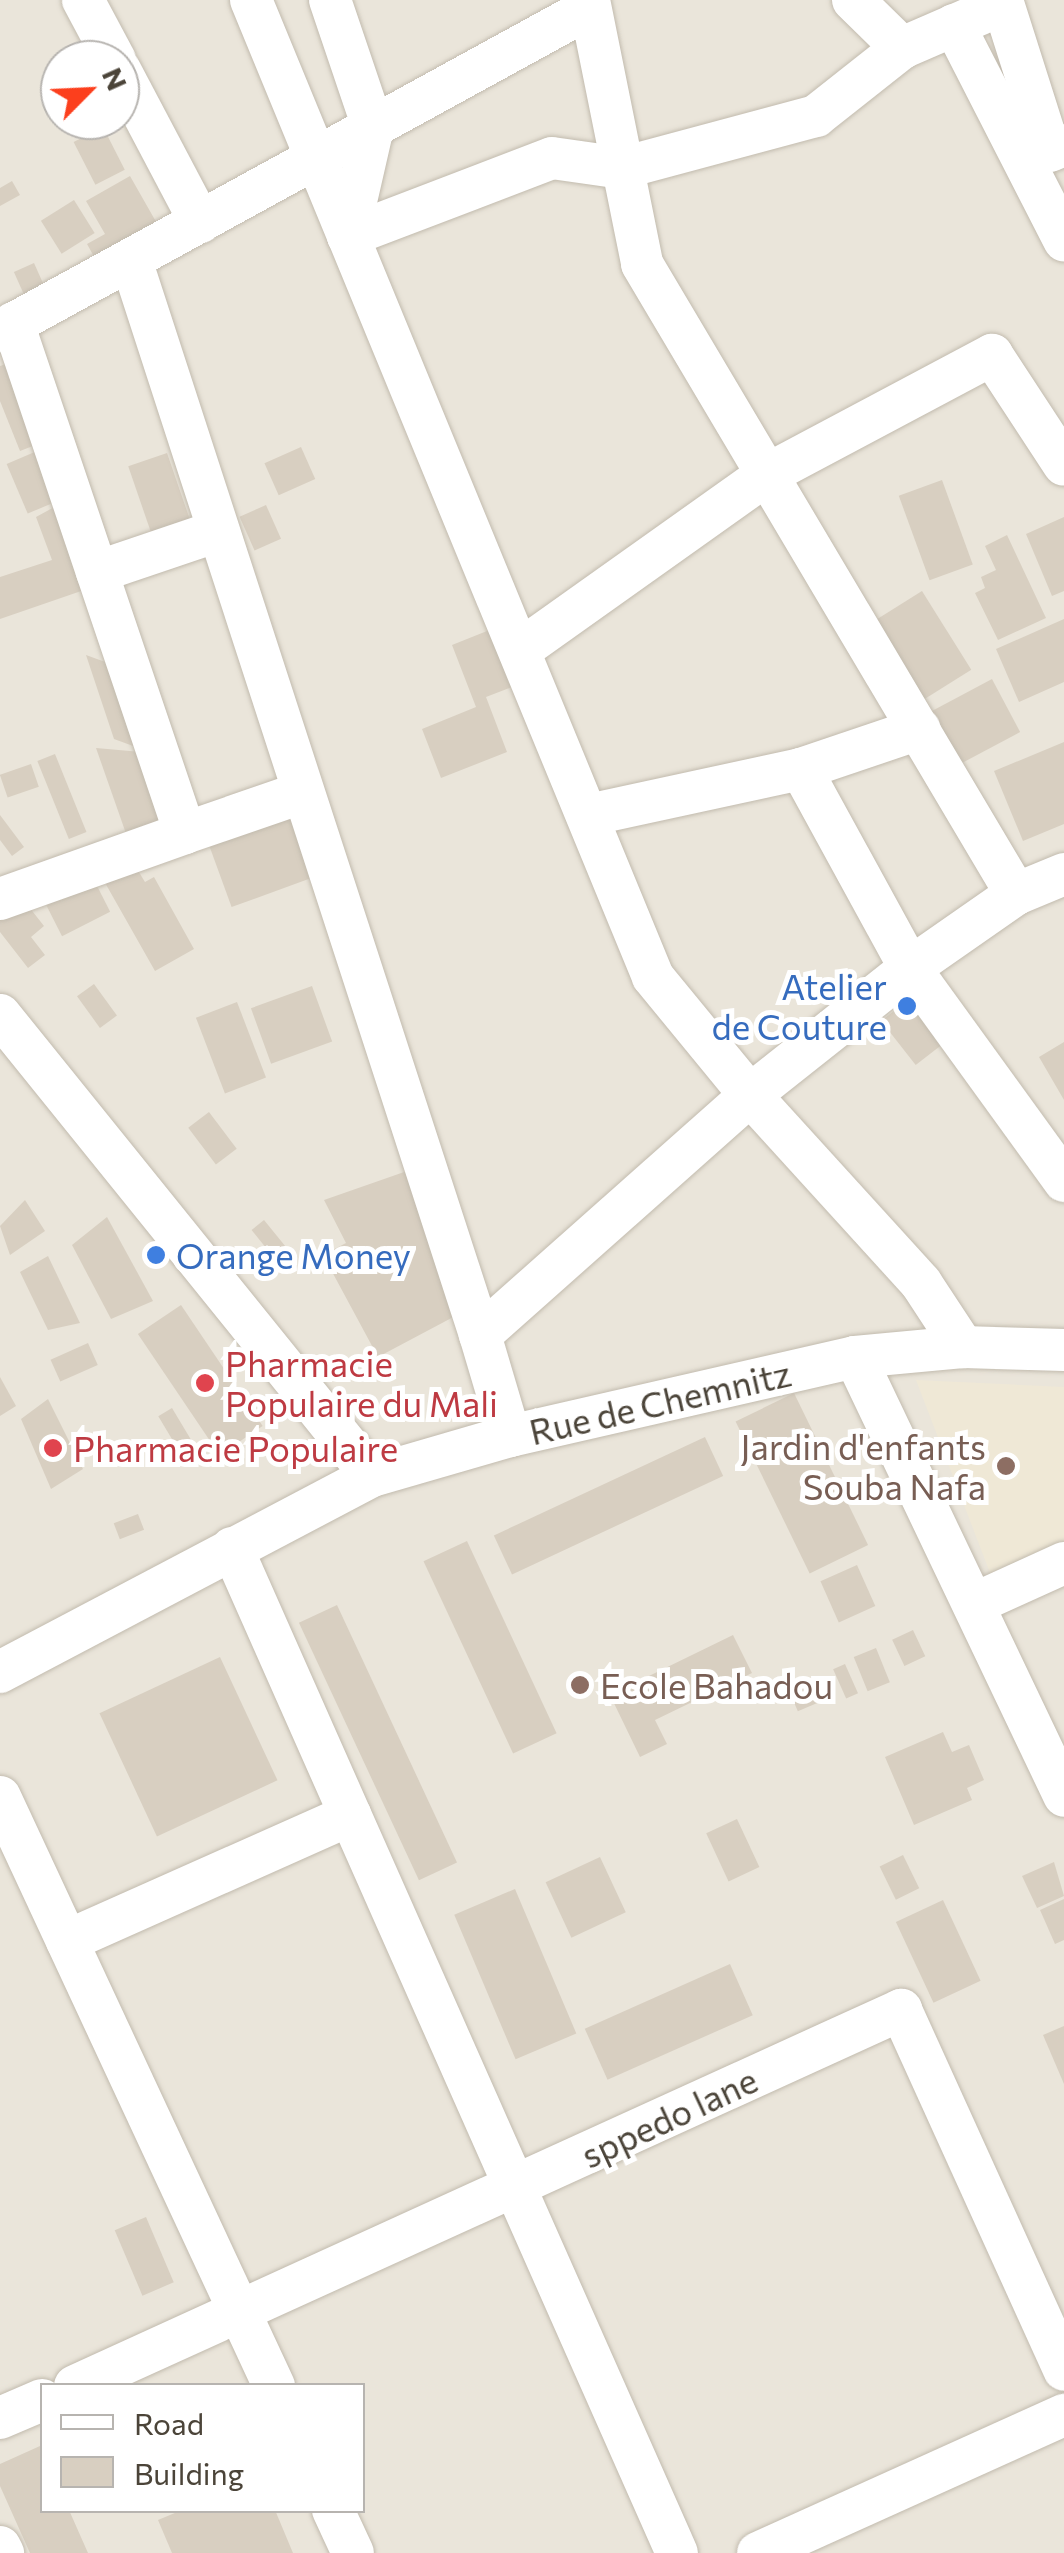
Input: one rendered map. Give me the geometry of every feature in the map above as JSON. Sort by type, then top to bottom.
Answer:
[{"type":"street","points":[[83,0],[104,40]]},
{"type":"street","points":[[251,0],[653,978],[750,1094],[921,1282],[964,1346]]},
{"type":"street","points":[[330,0],[374,127],[348,236]]},
{"type":"street","points":[[853,0],[902,48]]},
{"type":"street","points":[[348,236],[552,158],[622,168],[816,116],[902,48],[1002,2],[1050,151],[1064,146]]},
{"type":"street","points":[[185,833],[97,572],[7,327],[374,127],[588,4],[642,264],[1012,887]]},
{"type":"street","points":[[954,25],[1064,240]]},
{"type":"street","points":[[140,108],[200,222]]},
{"type":"street","points":[[130,260],[510,1436]]},
{"type":"street","points":[[520,650],[768,474],[992,355],[1064,465]]},
{"type":"street","points":[[97,572],[218,531]]},
{"type":"street","points":[[588,815],[802,769],[920,729]]},
{"type":"street","points":[[802,769],[910,968],[1064,1182]]},
{"type":"street","points":[[0,898],[301,793]]},
{"type":"street","points":[[480,1334],[750,1094],[1064,849]]},
{"type":"street","points":[[1012,887],[1064,874]]},
{"type":"street","points":[[0,1015],[372,1476]]},
{"type":"street","name":"Rue de Chemnitz","points":[[0,1672],[372,1476],[510,1436],[856,1357],[964,1346],[1064,1350]]},
{"type":"street","points":[[856,1357],[976,1603],[1064,1796]]},
{"type":"street","points":[[232,1548],[677,2553]]},
{"type":"street","points":[[976,1603],[1064,1563]]},
{"type":"street","points":[[0,1797],[273,2383]]},
{"type":"street","points":[[67,1940],[350,1814]]},
{"type":"street","name":"sppedo lane","points":[[82,2383],[901,2010],[1064,2370]]},
{"type":"street","points":[[0,2418],[40,2401]]},
{"type":"street","points":[[758,2553],[1064,2414]]},
{"type":"street","points":[[334,2513],[353,2553]]},
{"type":"shaded area","points":[[0,0],[1064,0],[1064,2553],[0,2553]]},
{"type":"shaded area","name":"Jardin d'enfants Souba Nafa","points":[[916,1380],[1064,1387],[1064,1544],[992,1578]]},
{"type":"building","points":[[77,140],[110,140],[125,170],[95,185],[74,142]]},
{"type":"building","points":[[130,176],[159,227],[97,262],[87,244],[105,234],[86,201]]},
{"type":"building","points":[[12,181],[20,195],[0,206],[0,188]]},
{"type":"building","points":[[74,200],[95,233],[62,254],[41,221]]},
{"type":"building","points":[[34,263],[48,294],[28,303],[14,272]]},
{"type":"building","points":[[6,364],[38,444],[20,451],[0,401],[0,366]]},
{"type":"building","points":[[301,447],[315,479],[279,495],[264,463]]},
{"type":"building","points":[[37,451],[58,501],[28,514],[7,464]]},
{"type":"building","points":[[167,453],[189,518],[151,532],[128,466]]},
{"type":"building","points":[[942,480],[973,565],[930,580],[899,496]]},
{"type":"building","points":[[58,505],[87,589],[0,619],[0,577],[52,560],[36,517]]},
{"type":"building","points":[[266,505],[281,539],[255,551],[240,517]]},
{"type":"building","points":[[1064,517],[1064,591],[1052,596],[1026,534]]},
{"type":"building","points":[[1007,535],[1046,618],[998,640],[975,593],[985,588],[981,577],[996,570],[985,546]]},
{"type":"building","points":[[922,591],[971,670],[925,699],[875,620]]},
{"type":"building","points":[[1064,619],[1064,682],[1019,702],[996,649]]},
{"type":"building","points":[[497,627],[520,684],[486,697],[507,752],[441,778],[422,729],[476,707],[452,645]]},
{"type":"building","points":[[86,655],[116,666],[144,750],[114,739]]},
{"type":"building","points":[[992,679],[1020,732],[960,764],[932,711]]},
{"type":"building","points":[[1064,742],[1064,824],[1023,841],[994,771]]},
{"type":"building","points":[[96,748],[141,752],[170,830],[130,845]]},
{"type":"building","points":[[55,754],[86,832],[69,839],[37,761]]},
{"type":"building","points":[[31,764],[39,787],[8,797],[0,775]]},
{"type":"building","points":[[287,805],[313,877],[232,907],[205,835]]},
{"type":"building","points":[[0,815],[24,847],[12,856],[0,840]]},
{"type":"building","points":[[134,864],[145,882],[154,877],[194,949],[155,971],[104,881]]},
{"type":"building","points":[[92,876],[110,912],[62,936],[44,901]]},
{"type":"building","points":[[22,898],[44,926],[31,937],[45,955],[28,968],[0,932],[0,916]]},
{"type":"building","points":[[94,984],[117,1016],[100,1028],[77,996]]},
{"type":"building","points":[[312,986],[332,1041],[271,1064],[251,1008]]},
{"type":"building","points":[[908,1000],[942,1044],[916,1065],[881,1021]]},
{"type":"building","points":[[237,1002],[266,1078],[225,1093],[196,1018]]},
{"type":"building","points":[[1064,1042],[1064,1100],[1039,1057]]},
{"type":"building","points":[[209,1112],[237,1149],[216,1164],[188,1128]]},
{"type":"building","points":[[407,1171],[459,1314],[378,1357],[323,1255],[346,1243],[324,1200]]},
{"type":"building","points":[[25,1200],[45,1231],[10,1255],[0,1226]]},
{"type":"building","points":[[107,1217],[153,1301],[111,1319],[72,1245]]},
{"type":"building","points":[[264,1220],[289,1251],[277,1261],[252,1230]]},
{"type":"building","points":[[48,1256],[80,1323],[48,1330],[20,1272]]},
{"type":"building","points":[[181,1305],[263,1426],[220,1455],[138,1334]]},
{"type":"building","points":[[88,1343],[98,1365],[60,1382],[51,1360]]},
{"type":"building","points":[[0,1377],[16,1406],[0,1416]]},
{"type":"building","points":[[794,1393],[868,1545],[810,1573],[736,1421]]},
{"type":"building","points":[[48,1399],[83,1469],[51,1489],[21,1419]]},
{"type":"building","points":[[172,1408],[192,1441],[178,1450],[158,1416]]},
{"type":"building","points":[[705,1437],[723,1476],[512,1574],[494,1535]]},
{"type":"building","points":[[138,1514],[144,1530],[120,1539],[114,1523]]},
{"type":"building","points":[[467,1541],[557,1733],[513,1753],[423,1561]]},
{"type":"building","points":[[857,1565],[875,1606],[839,1622],[820,1581]]},
{"type":"building","points":[[337,1605],[457,1862],[419,1880],[299,1623]]},
{"type":"building","points":[[913,1630],[925,1656],[904,1666],[892,1640]]},
{"type":"building","points":[[733,1635],[752,1673],[655,1720],[667,1744],[640,1757],[610,1695]]},
{"type":"building","points":[[876,1648],[890,1682],[868,1691],[854,1657]]},
{"type":"building","points":[[220,1657],[277,1780],[157,1836],[99,1713]]},
{"type":"building","points":[[845,1664],[858,1693],[846,1699],[833,1669]]},
{"type":"building","points":[[810,1681],[819,1702],[798,1711],[789,1690]]},
{"type":"building","points":[[943,1732],[952,1752],[969,1745],[984,1780],[967,1788],[972,1800],[914,1825],[885,1757]]},
{"type":"building","points":[[737,1819],[759,1867],[729,1881],[706,1833]]},
{"type":"building","points":[[903,1855],[919,1888],[896,1900],[880,1866]]},
{"type":"building","points":[[600,1857],[626,1912],[571,1938],[546,1882]]},
{"type":"building","points":[[1054,1862],[1064,1896],[1037,1908],[1022,1876]]},
{"type":"building","points":[[515,1889],[576,2034],[516,2059],[454,1915]]},
{"type":"building","points":[[1064,1899],[1064,1940],[1055,1944],[1040,1910]]},
{"type":"building","points":[[943,1900],[981,1981],[933,2003],[896,1922]]},
{"type":"building","points":[[730,1964],[753,2015],[608,2080],[585,2029]]},
{"type":"building","points":[[1064,2026],[1064,2084],[1043,2035]]},
{"type":"building","points":[[146,2217],[174,2282],[142,2296],[115,2230]]},
{"type":"building","points":[[40,2446],[40,2513],[70,2513],[88,2553],[30,2553],[0,2486],[0,2464]]},
{"type":"building","points":[[175,2513],[276,2513],[293,2553],[172,2553],[158,2520]]},
{"type":"place","name":"Atelier de Couture","points":[[907,1006]]},
{"type":"place","name":"Orange Money","points":[[156,1255]]},
{"type":"place","name":"Pharmacie Populaire du Mali","points":[[205,1383]]},
{"type":"place","name":"Pharmacie Populaire","points":[[53,1448]]},
{"type":"place","name":"Jardin d'enfants Souba Nafa","points":[[1006,1466]]},
{"type":"place","name":"Ecole Bahadou","points":[[580,1685]]}]
